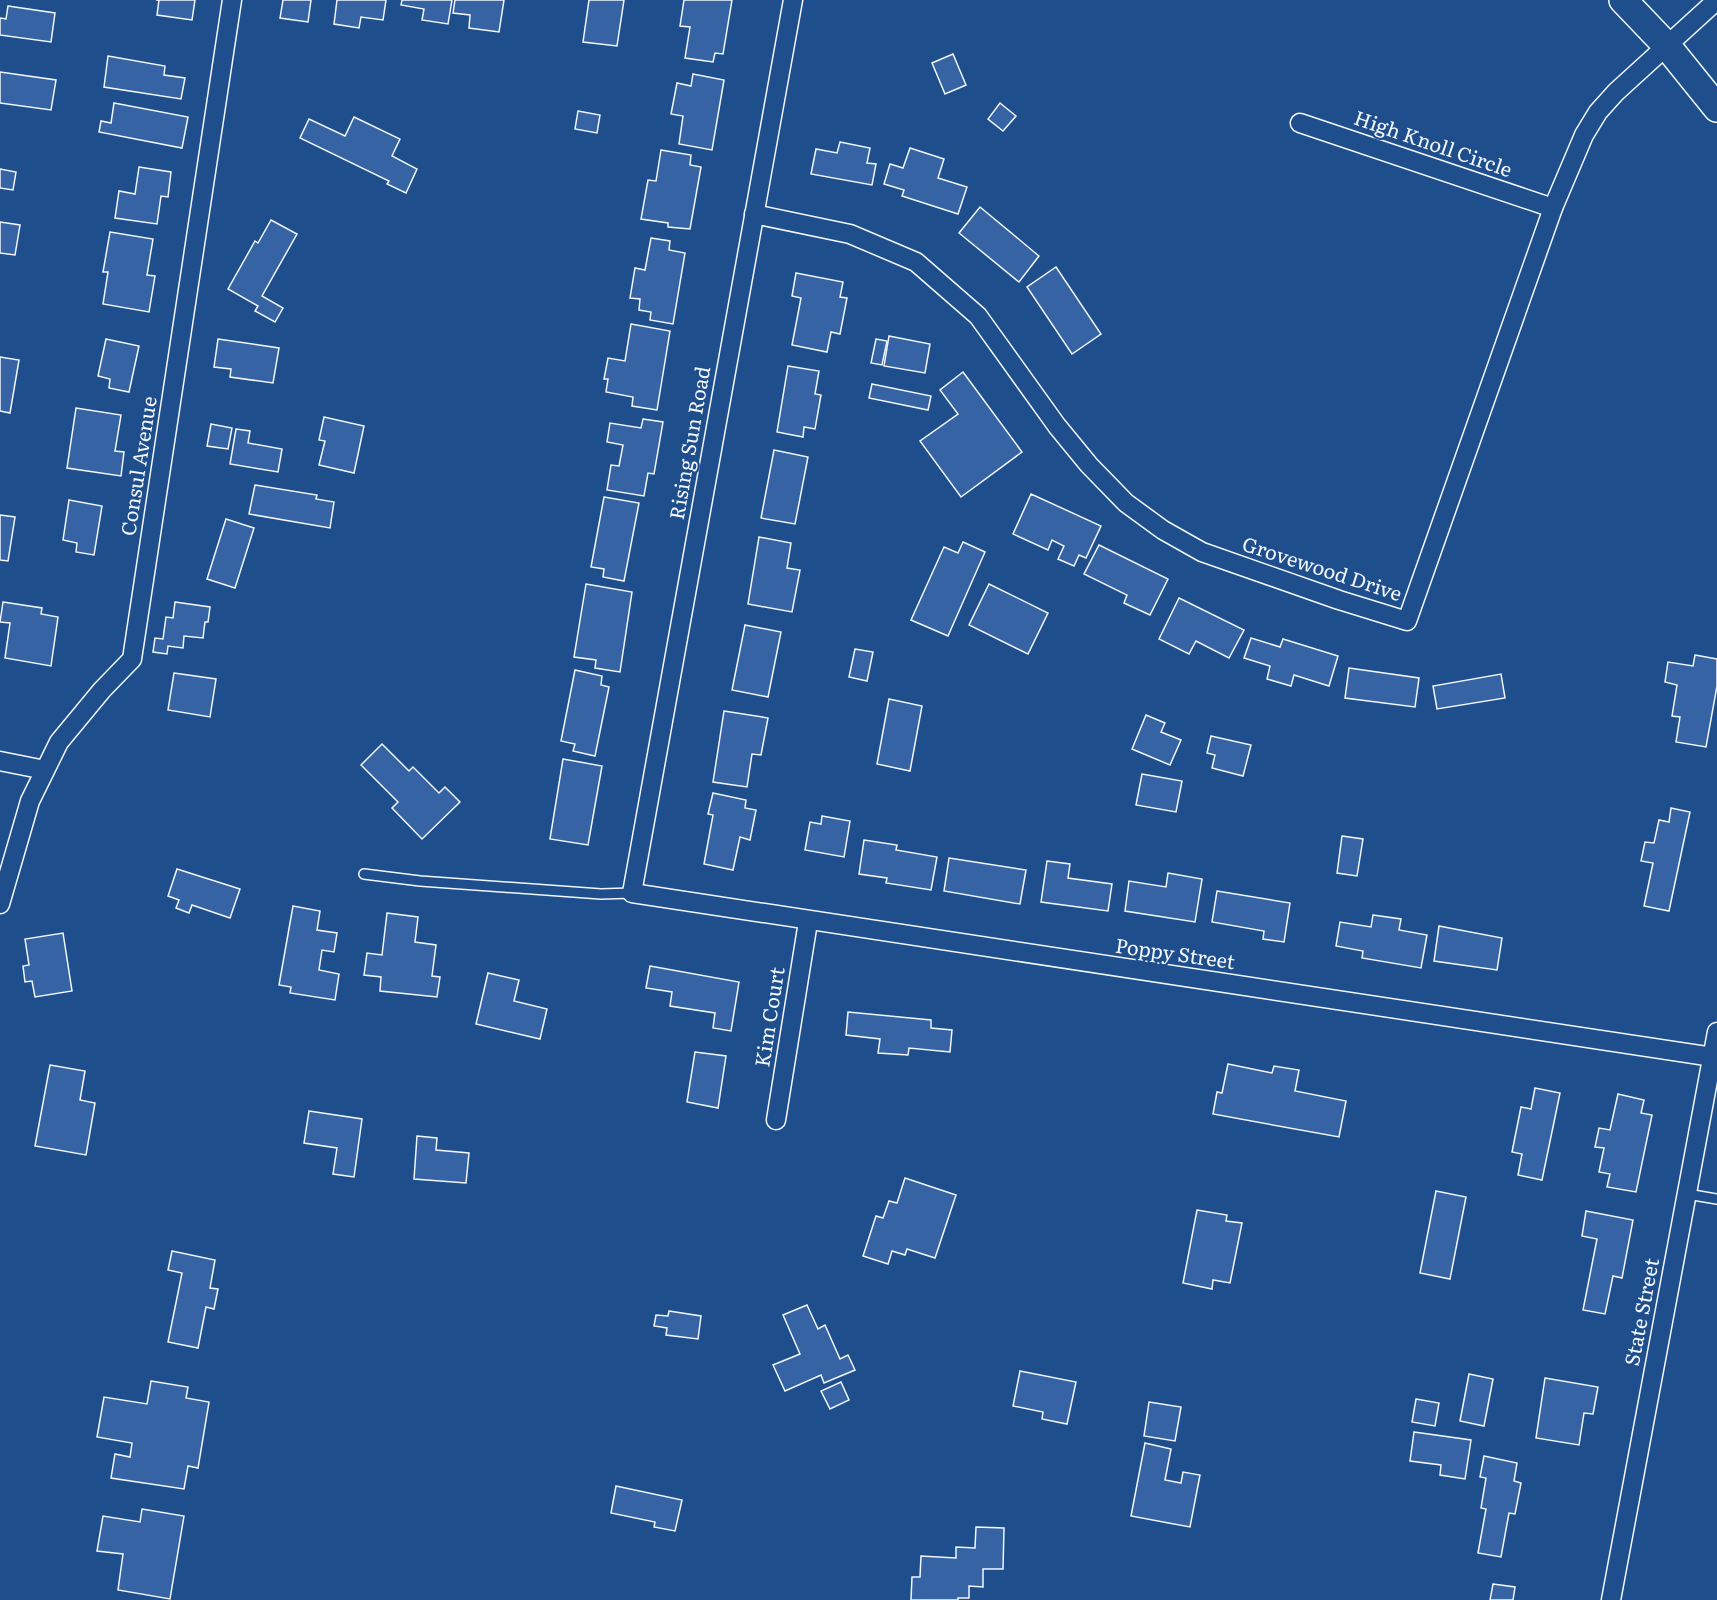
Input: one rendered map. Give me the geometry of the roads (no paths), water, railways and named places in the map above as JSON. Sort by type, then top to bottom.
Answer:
[{"type":"main road","points":[[1623,0],[1667,46],[1717,108]]},
{"type":"street","name":"Consul Avenue","points":[[0,904],[30,801],[59,742],[102,690],[132,659],[232,0]]},
{"type":"street","name":"Rising Sun Road","points":[[632,894],[794,0]]},
{"type":"street","name":"Grovewood Drive","points":[[754,214],[850,234],[916,262],[978,316],[1057,426],[1089,465],[1126,503],[1163,530],[1202,552],[1407,621],[1553,208],[1584,135],[1598,112],[1644,65],[1717,0]]},
{"type":"street","name":"High Knoll Circle","points":[[1299,123],[1553,208]]},
{"type":"street","points":[[0,761],[45,770]]},
{"type":"street","name":"Poppy Street","points":[[632,894],[1713,1057]]},
{"type":"street","name":"Kim Court","points":[[776,1120],[807,922]]},
{"type":"street","name":"State Street","points":[[1611,1600],[1717,1032]]},
{"type":"lane","points":[[364,874],[420,882],[632,894]]},
{"type":"lane","points":[[1687,1194],[1717,1199]]}]
